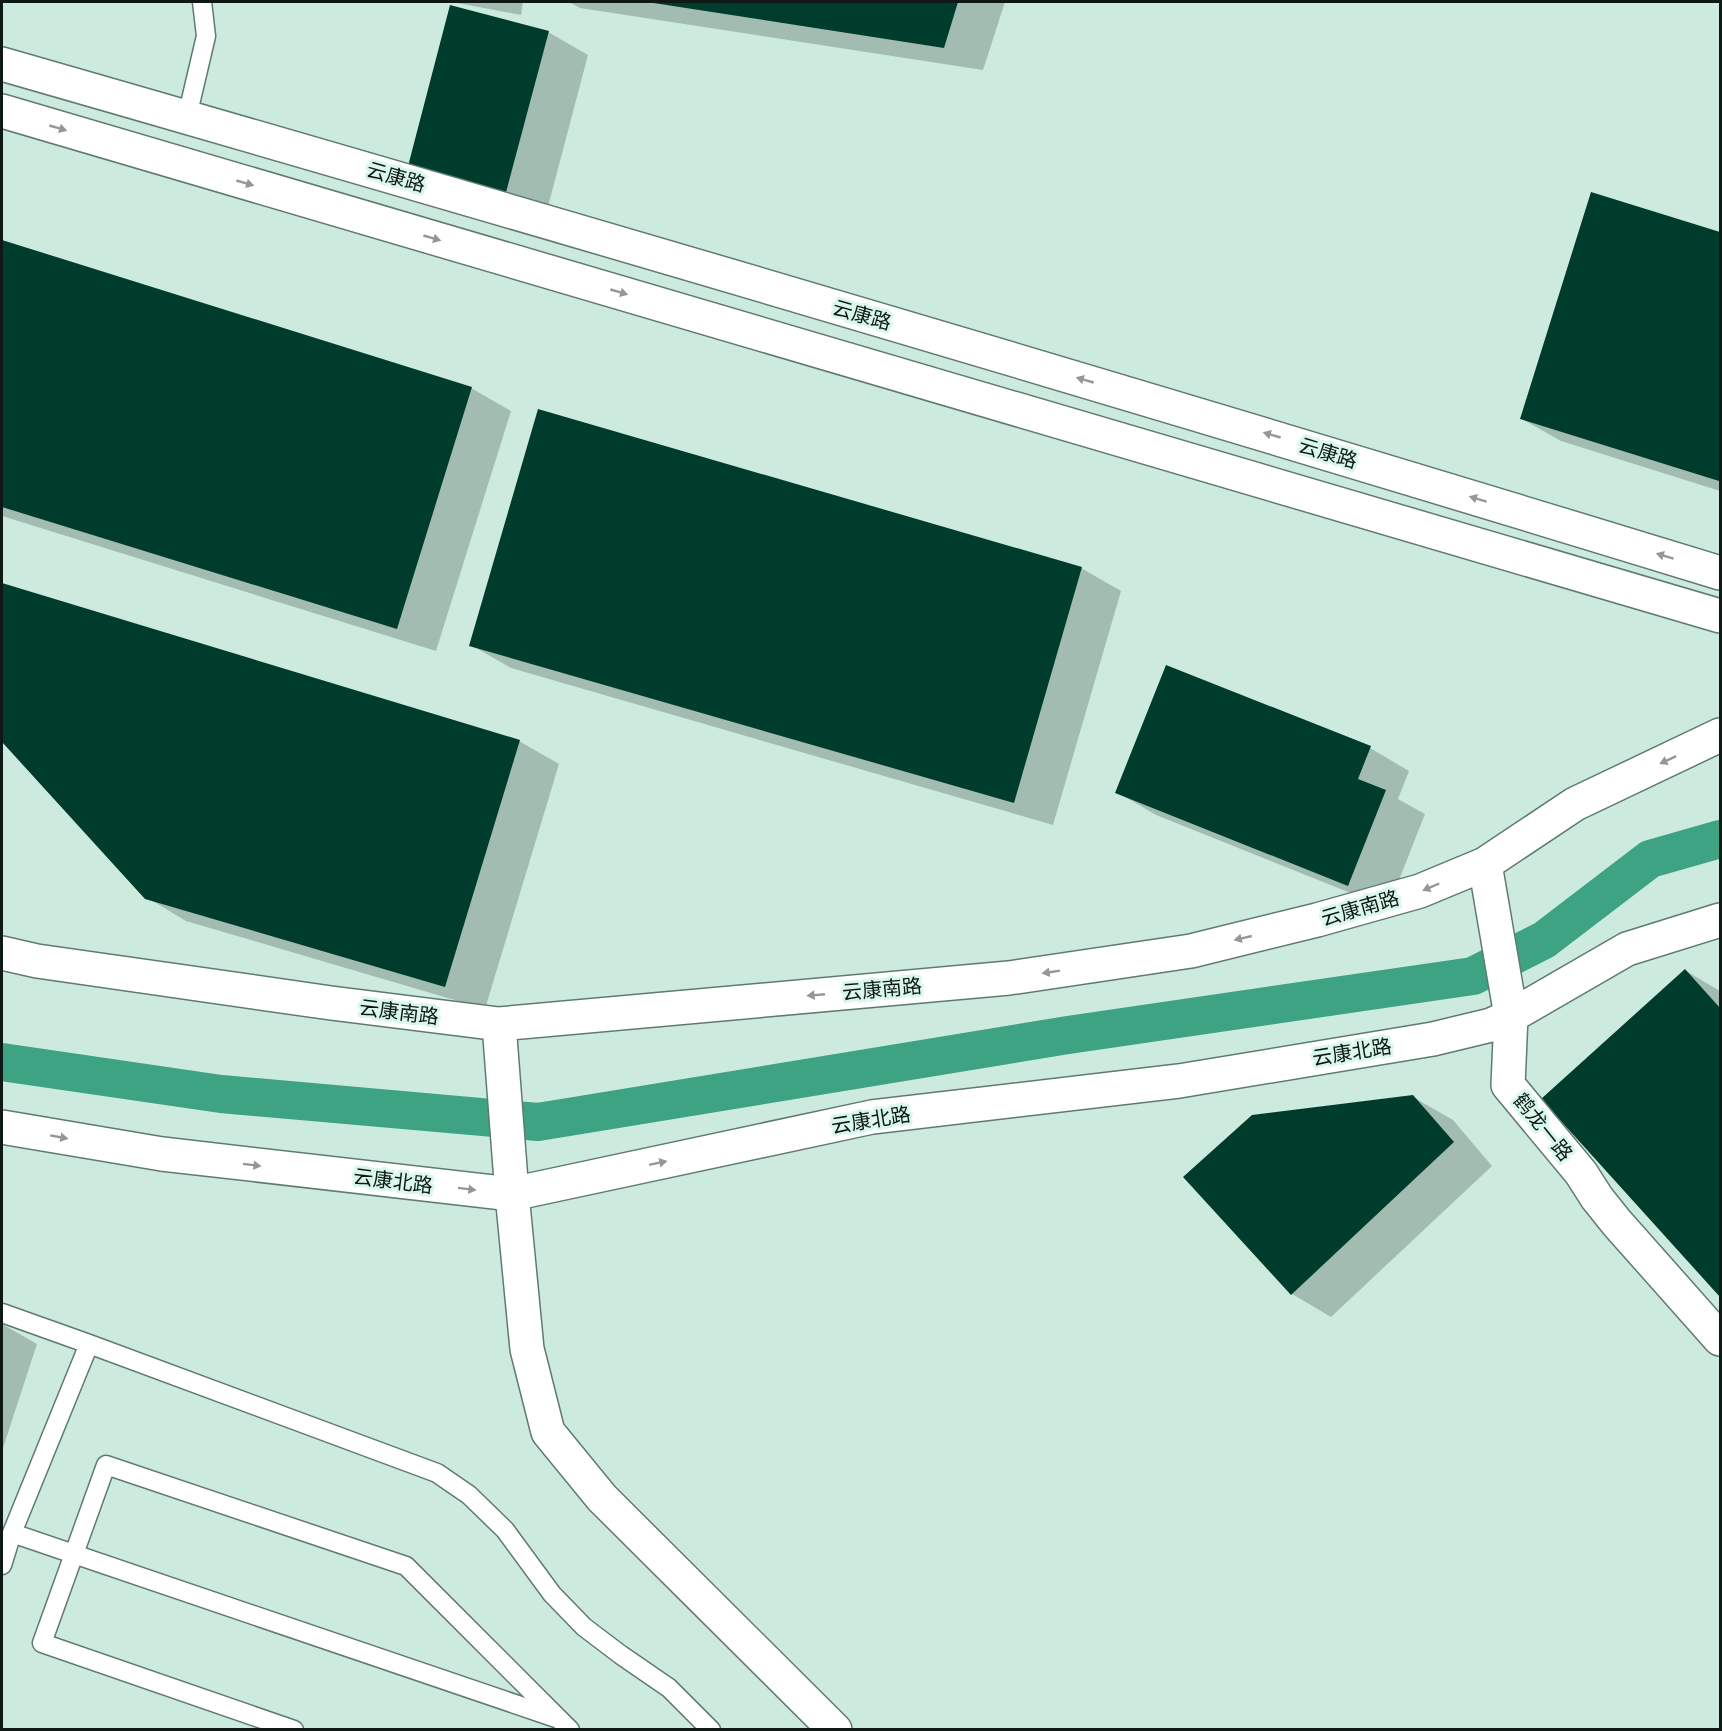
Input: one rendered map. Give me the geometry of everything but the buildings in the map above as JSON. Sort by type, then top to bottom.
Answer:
[{"type":"street","name":"云康路","points":[[2,63],[1284,439],[1720,573]]},
{"type":"street","points":[[2,111],[1720,616]]},
{"type":"street","name":"云康南路","points":[[2,953],[37,961],[307,1000],[499,1024],[1009,978],[1191,951],[1317,920],[1420,891],[1485,864],[1575,804],[1720,735]]},
{"type":"street","name":"鹤龙一路","points":[[1485,864],[1511,1016],[1508,1085],[1581,1173],[1617,1223],[1720,1339]]},
{"type":"street","name":"云康北路","points":[[2,1127],[162,1154],[512,1194],[872,1117],[1179,1081],[1433,1039],[1491,1025],[1511,1016],[1628,949],[1720,920]]},
{"type":"street","points":[[499,1024],[527,1349],[548,1432],[602,1498],[835,1730]]},
{"type":"lane","points":[[187,117],[207,36],[202,2]]},
{"type":"lane","points":[[2,1313],[437,1473],[469,1495],[505,1530],[552,1594],[584,1627],[669,1688],[711,1730]]},
{"type":"lane","points":[[2,1565],[12,1533],[89,1344]]},
{"type":"lane","points":[[294,1730],[42,1643],[106,1465],[406,1566],[565,1725]]},
{"type":"lane","points":[[12,1533],[565,1725]]},
{"type":"waterway","points":[[2,1062],[221,1094],[538,1122],[1068,1035],[1473,976],[1544,940],[1650,859],[1720,839]]}]
